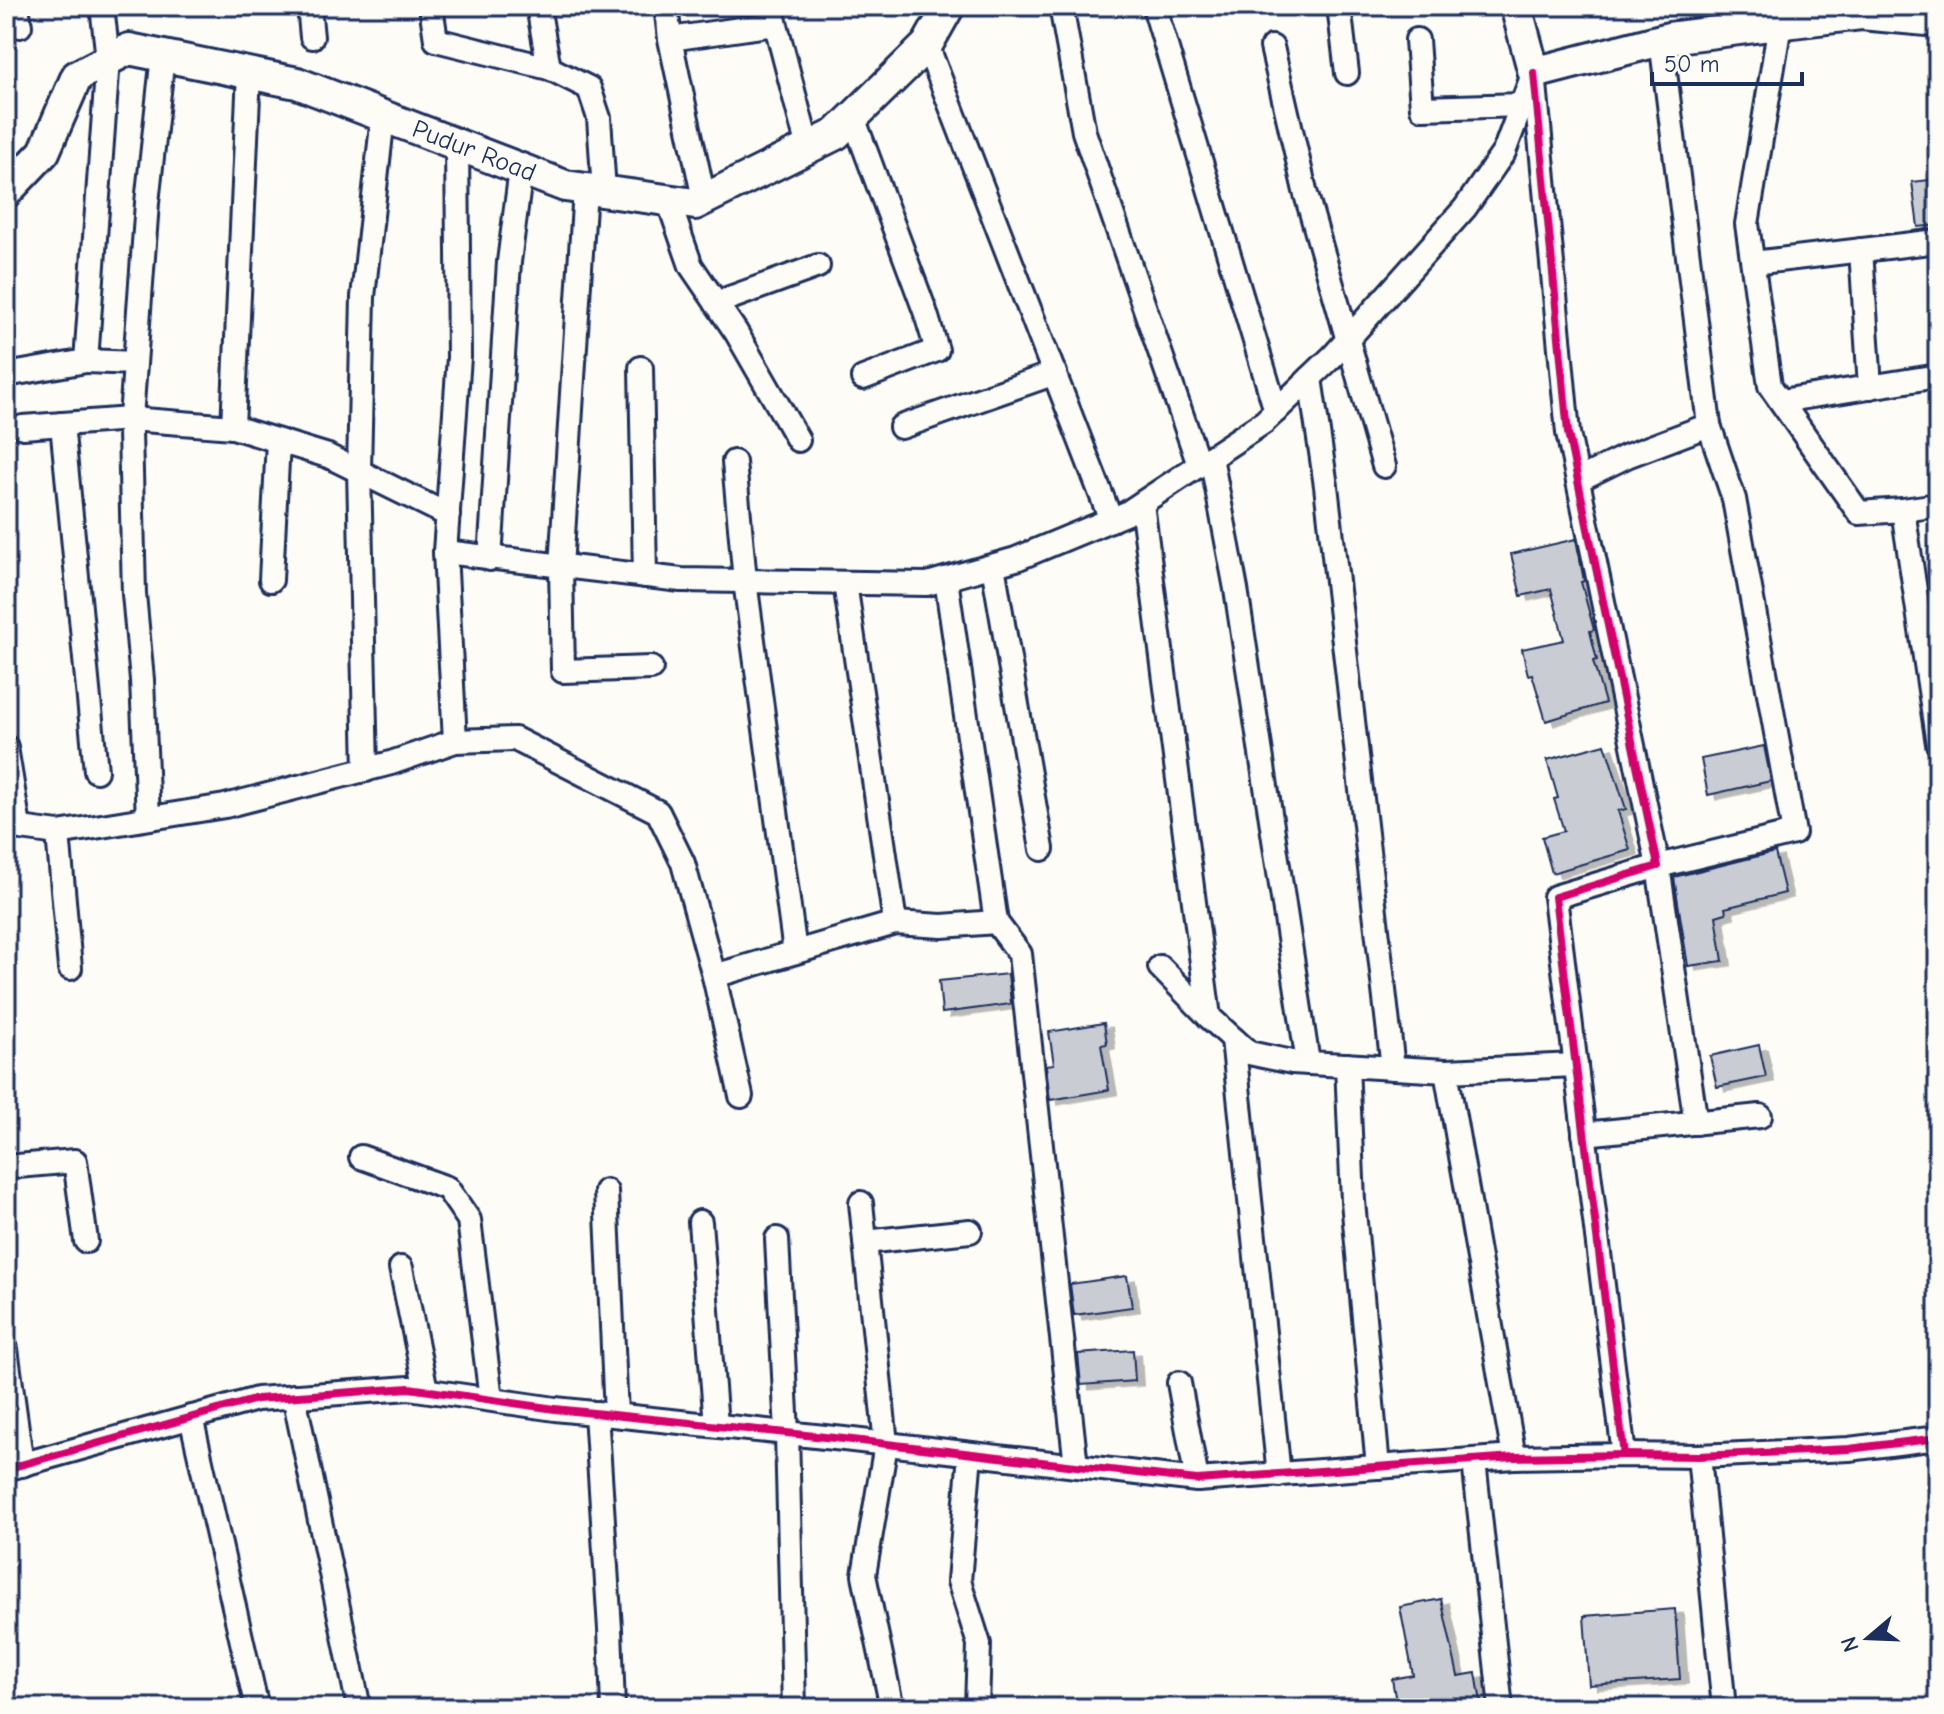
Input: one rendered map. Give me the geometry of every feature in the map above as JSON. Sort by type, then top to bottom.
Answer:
[{"type":"street","points":[[86,361],[108,59],[102,6]]},
{"type":"street","points":[[309,6],[312,37]]},
{"type":"street","points":[[431,6],[436,40],[549,68],[589,88],[599,118],[561,567],[563,671],[651,668]]},
{"type":"street","points":[[538,6],[549,68]]},
{"type":"street","points":[[666,6],[670,39],[704,199]]},
{"type":"street","name":"Pudur Road","points":[[6,192],[44,152],[77,76],[129,49],[297,83],[565,186],[695,204],[836,134],[927,45],[949,6]]},
{"type":"street","points":[[1061,6],[1084,132],[1205,461],[1236,589],[1308,1063]]},
{"type":"street","points":[[1154,6],[1276,411]]},
{"type":"street","points":[[1339,6],[1347,73]]},
{"type":"street","points":[[1516,6],[1534,73],[1568,433],[1658,866],[1696,1123]]},
{"type":"street","points":[[1534,73],[1661,40],[1780,24],[1861,14],[1938,21],[1936,6]]},
{"type":"street","points":[[670,39],[773,15],[808,148]]},
{"type":"street","points":[[1780,24],[1747,224],[1770,386],[1859,513],[1938,505]]},
{"type":"street","points":[[1417,40],[1422,108],[1522,105]]},
{"type":"street","points":[[1624,1455],[1555,897],[1658,866],[1794,833],[1734,499],[1709,425],[1661,40]]},
{"type":"street","points":[[927,45],[1111,520]]},
{"type":"street","points":[[1272,47],[1305,191],[1384,466]]},
{"type":"street","points":[[148,818],[142,680],[134,594],[130,419],[147,203],[163,55]]},
{"type":"street","points":[[233,427],[249,73]]},
{"type":"street","points":[[445,552],[681,580],[927,584],[1016,559],[1111,520],[1142,504],[1264,422],[1347,340],[1465,208],[1504,152],[1534,73]]},
{"type":"street","points":[[366,770],[359,470],[363,297],[383,116]]},
{"type":"street","points":[[853,117],[937,350],[863,378]]},
{"type":"street","points":[[455,741],[445,552],[459,357],[457,144]]},
{"type":"street","points":[[490,559],[509,262],[521,169]]},
{"type":"street","points":[[668,200],[691,266],[736,332],[798,440]]},
{"type":"street","points":[[1753,263],[1938,241]]},
{"type":"street","points":[[1861,250],[1870,387]]},
{"type":"street","points":[[716,303],[818,266]]},
{"type":"street","points":[[6,375],[86,361],[135,363]]},
{"type":"street","points":[[641,368],[645,576]]},
{"type":"street","points":[[901,427],[1055,373]]},
{"type":"street","points":[[1781,401],[1938,376]]},
{"type":"street","points":[[1310,378],[1326,486],[1393,1068]]},
{"type":"street","points":[[23,427],[130,419],[233,427],[328,456],[448,515]]},
{"type":"street","points":[[62,424],[96,771]]},
{"type":"street","points":[[1578,480],[1627,456],[1709,425]]},
{"type":"street","points":[[271,580],[278,441]]},
{"type":"street","points":[[734,462],[745,581],[795,952]]},
{"type":"street","points":[[1142,504],[1209,1017]]},
{"type":"street","points":[[1903,510],[1938,744]]},
{"type":"street","points":[[993,566],[1042,849]]},
{"type":"street","points":[[946,579],[996,922],[1020,954],[1076,1466]]},
{"type":"street","points":[[845,583],[895,923]]},
{"type":"street","points":[[6,747],[12,826],[58,833],[225,806],[366,770],[455,741],[515,739],[658,812],[683,863],[714,976],[741,1096]]},
{"type":"street","points":[[58,833],[70,968]]},
{"type":"street","points":[[714,976],[895,923],[942,926],[996,922]]},
{"type":"street","points":[[1160,967],[1249,1053],[1308,1063],[1446,1071],[1576,1065]]},
{"type":"street","points":[[1233,1039],[1279,1475]]},
{"type":"street","points":[[1347,1065],[1353,1201],[1378,1467]]},
{"type":"street","points":[[1446,1071],[1514,1457]]},
{"type":"street","points":[[1584,1134],[1760,1116]]},
{"type":"street","points":[[361,1157],[447,1188],[469,1220],[491,1399]]},
{"type":"street","points":[[6,1167],[75,1161],[86,1241]]},
{"type":"street","points":[[606,1191],[606,1414],[613,1708]]},
{"type":"street","points":[[861,1203],[886,1444],[864,1575],[892,1708]]},
{"type":"street","points":[[700,1222],[716,1425]]},
{"type":"street","points":[[865,1242],[970,1231]]},
{"type":"street","points":[[777,1239],[787,1433],[794,1708]]},
{"type":"street","points":[[401,1268],[426,1390]]},
{"type":"street","points":[[6,1349],[14,1467],[257,1399],[409,1388],[606,1414],[1197,1480],[1514,1457],[1699,1456],[1849,1449],[1938,1438]]},
{"type":"street","points":[[1179,1383],[1197,1480]]},
{"type":"street","points":[[294,1396],[359,1708]]},
{"type":"street","points":[[191,1417],[257,1708]]},
{"type":"street","points":[[970,1454],[959,1581],[979,1644],[977,1708]]},
{"type":"street","points":[[1699,1456],[1724,1708]]},
{"type":"street","points":[[1474,1461],[1501,1708]]},
{"type":"building","points":[[1938,179],[1938,225],[1918,227],[1912,182]]},
{"type":"building","points":[[1576,539],[1584,581],[1581,582],[1594,630],[1590,631],[1597,660],[1593,661],[1605,703],[1546,721],[1532,674],[1528,675],[1522,649],[1564,640],[1551,589],[1521,596],[1511,554]]},
{"type":"building","points":[[1605,744],[1626,809],[1618,811],[1630,850],[1552,873],[1542,837],[1564,831],[1547,760]]},
{"type":"building","points":[[1764,746],[1771,781],[1708,795],[1701,759]]},
{"type":"building","points":[[1775,852],[1785,893],[1725,908],[1726,913],[1716,916],[1723,961],[1688,966],[1674,877]]},
{"type":"building","points":[[1008,974],[1011,1004],[942,1013],[939,981]]},
{"type":"building","points":[[1104,1023],[1107,1044],[1101,1045],[1109,1090],[1050,1100],[1046,1065],[1054,1064],[1049,1032]]},
{"type":"building","points":[[1759,1045],[1766,1077],[1717,1087],[1710,1056]]},
{"type":"building","points":[[1127,1276],[1132,1307],[1074,1315],[1070,1284]]},
{"type":"building","points":[[1133,1350],[1135,1381],[1081,1385],[1078,1354]]},
{"type":"building","points":[[1441,1599],[1458,1676],[1476,1673],[1482,1708],[1397,1708],[1392,1679],[1413,1675],[1400,1607]]},
{"type":"building","points":[[1675,1609],[1680,1679],[1589,1685],[1584,1616]]},
{"type":"cycle path","points":[[1534,73],[1568,433],[1658,866],[1555,897],[1624,1455]]},
{"type":"cycle path","points":[[6,1469],[257,1399],[409,1388],[555,1409],[1197,1480],[1514,1457],[1699,1456],[1849,1449],[1938,1438]]}]
